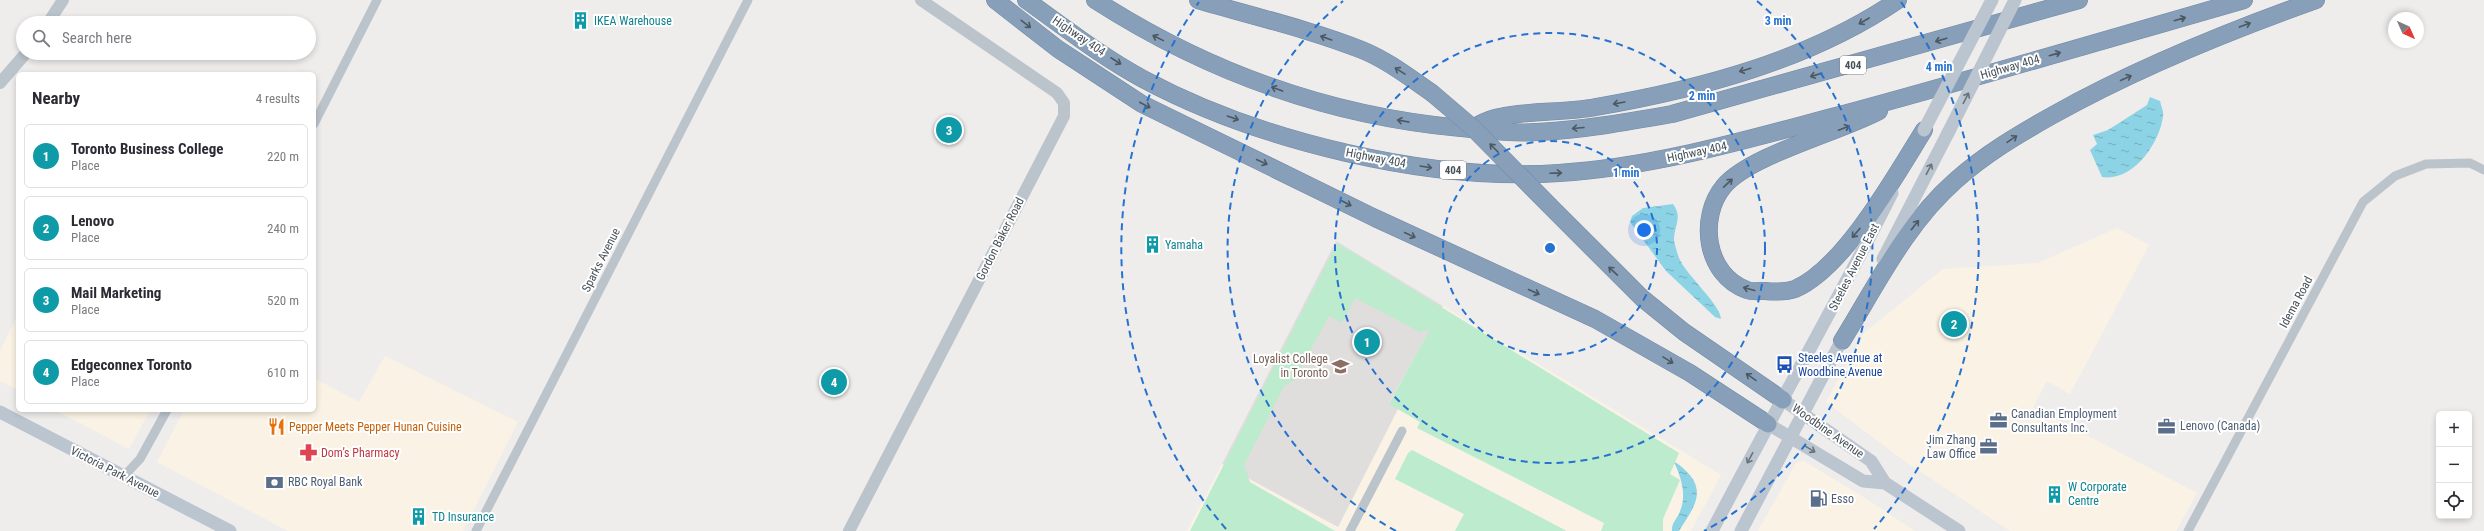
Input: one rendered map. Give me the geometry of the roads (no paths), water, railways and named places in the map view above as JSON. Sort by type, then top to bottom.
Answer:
[{"type":"highway","points":[[995,0],[1058,49],[1142,104],[1375,218],[1595,319],[1690,373],[1768,424]]},
{"type":"highway","name":"Highway 404","points":[[1026,0],[1143,78],[1224,115],[1299,140],[1362,156],[1442,169],[1488,173],[1557,173],[1631,166],[1713,149],[1909,96],[2244,0]]},
{"type":"highway","name":"404","points":[[1095,0],[1138,28],[1220,68],[1309,101],[1423,124],[1470,129],[1536,132],[1604,126],[1672,114],[2078,0]]},
{"type":"highway","points":[[1198,0],[1309,32],[1363,50],[1400,71],[1432,93],[1473,128],[1642,298],[1684,332],[1782,400]]},
{"type":"highway","points":[[1470,129],[1499,117],[1571,111],[1644,98],[1749,69],[1828,41],[1898,0]]},
{"type":"highway","points":[[2032,13],[2060,0]]},
{"type":"highway","points":[[1842,341],[1918,222],[1955,181],[1984,158],[2017,136],[2092,94],[2232,30],[2316,0]]},
{"type":"highway","points":[[1909,96],[1855,124],[1747,168],[1725,185],[1714,201],[1708,226],[1712,256],[1725,276],[1748,290],[1776,292],[1794,289],[1812,280],[1860,229],[1924,130]]},
{"type":"main road","name":"Steeles Avenue East","points":[[1712,531],[1768,424],[1836,303],[1992,0]]},
{"type":"main road","name":"Steeles Avenue East","points":[[1741,531],[1842,341],[2015,0]]},
{"type":"main road","name":"Woodbine Avenue","points":[[1782,400],[1871,461],[1885,483],[1959,531]]},
{"type":"main road","name":"Victoria Park Avenue","points":[[0,412],[230,531]]},
{"type":"main road","name":"Woodbine Avenue","points":[[1768,424],[1862,481],[1885,483]]},
{"type":"street","points":[[53,16],[63,0]]},
{"type":"street","points":[[316,120],[377,0]]},
{"type":"street","name":"Sparks Avenue","points":[[476,531],[748,0]]},
{"type":"street","name":"Gordon Baker Road","points":[[849,531],[1064,116],[1064,103],[1057,93],[921,0]]},
{"type":"street","points":[[0,83],[20,60]]},
{"type":"street","name":"Idema Road","points":[[2188,531],[2363,202],[2395,176],[2426,164],[2470,163],[2484,170]]},
{"type":"street","points":[[124,476],[140,459],[166,412]]},
{"type":"street","points":[[1350,531],[1402,431]]},
{"type":"water","points":[[2150,97],[2160,101],[2163,111],[2161,127],[2151,148],[2134,167],[2124,173],[2113,177],[2102,177],[2090,150],[2097,144],[2093,135],[2108,130],[2147,105]]},
{"type":"water","points":[[1673,204],[1678,217],[1674,240],[1679,258],[1689,273],[1710,298],[1721,319],[1715,317],[1666,271],[1630,222],[1632,216],[1643,208]]},
{"type":"water","points":[[1674,462],[1682,467],[1693,479],[1697,494],[1693,508],[1679,531],[1672,531],[1683,499],[1681,480]]},
{"type":"place","name":"IKEA Warehouse","points":[[581,21]]},
{"type":"place","name":"Mail Marketing","points":[[949,130]]},
{"type":"place","name":"Yamaha","points":[[1152,245]]},
{"type":"place","name":"Lenovo","points":[[1954,324]]},
{"type":"place","name":"Toronto Business College","points":[[1367,342]]},
{"type":"place","name":"Steeles Avenue at Woodbine Avenue","points":[[1785,365]]},
{"type":"place","name":"Loyalist College in Toronto","points":[[1341,366]]},
{"type":"place","name":"Edgeconnex Toronto","points":[[834,382]]},
{"type":"place","name":"Canadian Employment Consultants Inc.","points":[[1998,421]]},
{"type":"place","name":"Lenovo (Canada)","points":[[2167,426]]},
{"type":"place","name":"Pepper Meets Pepper Hunan Cuisine","points":[[276,427]]},
{"type":"place","name":"Jim Zhang Law Office","points":[[1989,447]]},
{"type":"place","name":"Dom’s Pharmacy","points":[[308,453]]},
{"type":"place","name":"RBC Royal Bank","points":[[275,482]]},
{"type":"place","name":"W Corporate Centre","points":[[2055,494]]},
{"type":"place","name":"Esso","points":[[1818,499]]},
{"type":"place","name":"TD Insurance","points":[[419,517]]}]
